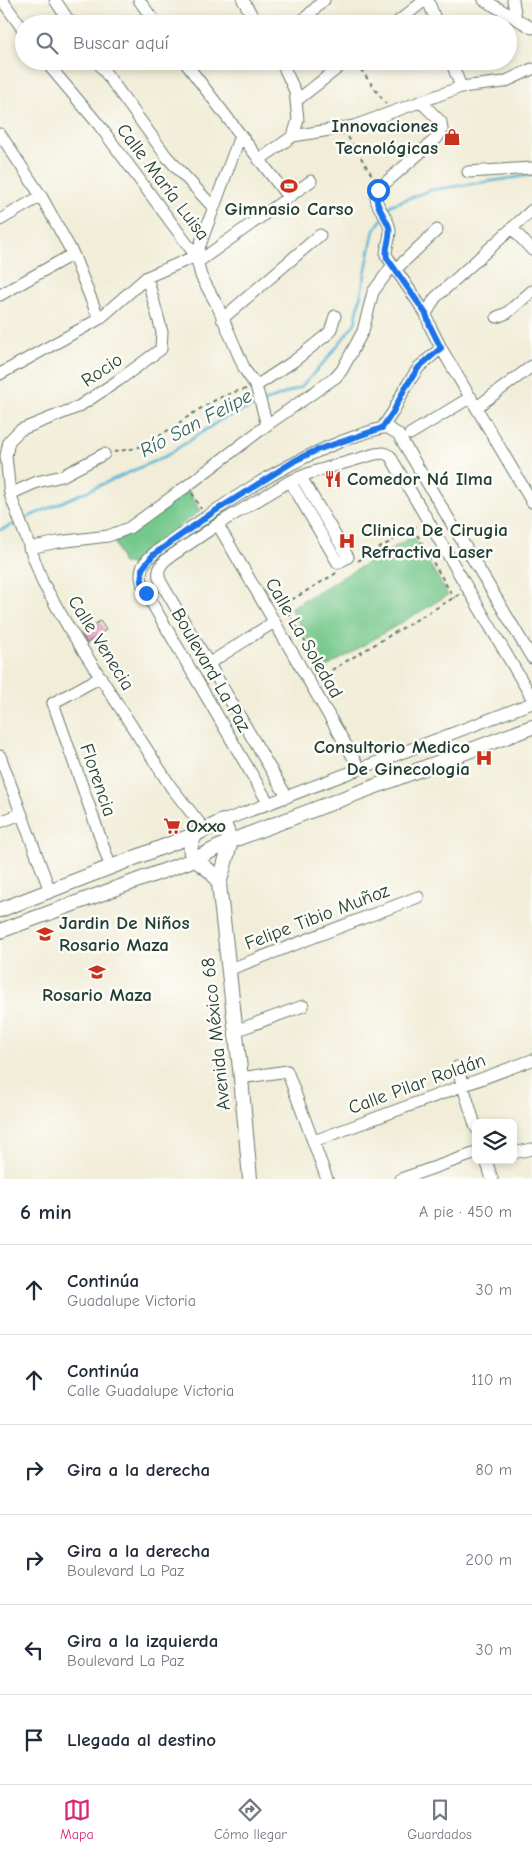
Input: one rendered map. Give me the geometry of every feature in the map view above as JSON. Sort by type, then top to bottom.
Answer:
[{"type":"main road","points":[[0,931],[193,860],[231,841],[532,729]]},
{"type":"main road","points":[[0,910],[111,868],[222,822],[231,841]]},
{"type":"main road","points":[[201,832],[192,841],[191,855],[193,860],[212,871],[219,884]]},
{"type":"main road","name":"Avenida México 68","points":[[231,841],[219,884],[241,1078],[250,1179]]},
{"type":"street","points":[[2,0],[15,18]]},
{"type":"street","points":[[55,0],[65,15]]},
{"type":"street","points":[[139,0],[150,15]]},
{"type":"street","points":[[242,0],[251,15]]},
{"type":"street","points":[[308,15],[324,0]]},
{"type":"street","points":[[407,15],[427,0],[433,15]]},
{"type":"street","points":[[484,0],[509,15]]},
{"type":"street","points":[[513,0],[515,15]]},
{"type":"street","points":[[517,20],[532,28]]},
{"type":"street","points":[[259,160],[293,136],[354,126],[461,87],[504,82],[532,69]]},
{"type":"street","name":"Calle María Luisa","points":[[52,70],[98,125],[197,259],[201,276],[257,389],[267,424]]},
{"type":"street","points":[[104,70],[167,157],[213,207]]},
{"type":"street","points":[[191,70],[288,197]]},
{"type":"street","points":[[285,70],[295,91],[298,120],[293,136]]},
{"type":"street","points":[[296,100],[335,70]]},
{"type":"street","points":[[454,70],[461,87]]},
{"type":"street","points":[[421,102],[441,122],[443,128],[441,133],[380,188],[376,195],[378,206],[390,232],[386,252],[394,268],[426,314],[441,348],[532,502]]},
{"type":"street","points":[[0,134],[41,196],[73,254],[99,319]]},
{"type":"street","points":[[197,259],[213,207],[240,136]]},
{"type":"street","points":[[468,172],[532,168]]},
{"type":"street","points":[[0,374],[99,319],[146,277],[197,259],[311,180]]},
{"type":"street","points":[[0,220],[41,196]]},
{"type":"street","points":[[426,314],[435,298],[532,210]]},
{"type":"street","points":[[512,228],[532,250]]},
{"type":"street","points":[[29,548],[67,540],[99,538],[118,533],[175,495],[267,424],[332,380],[342,370],[365,326],[373,292],[394,268],[438,230]]},
{"type":"street","points":[[222,319],[320,235]]},
{"type":"street","points":[[0,296],[73,254]]},
{"type":"street","name":"Rocio","points":[[3,457],[9,441],[20,430],[78,407],[161,349],[162,332],[146,277]]},
{"type":"street","points":[[497,317],[507,313],[532,291]]},
{"type":"street","points":[[257,389],[330,332],[335,316]]},
{"type":"street","points":[[441,348],[419,367],[382,428],[394,431],[402,438],[532,658]]},
{"type":"street","points":[[410,434],[474,402],[532,366]]},
{"type":"street","name":"Boulevard La Paz","points":[[269,804],[143,587],[141,578],[144,565],[153,555],[212,513],[296,460],[317,450],[382,428]]},
{"type":"street","name":"Boulevard La Paz","points":[[286,797],[158,574],[161,566],[168,558],[218,525],[295,479],[376,454],[384,453],[394,460],[532,698]]},
{"type":"street","points":[[10,494],[37,482],[62,476],[104,454]]},
{"type":"street","name":"Calle Venecia","points":[[3,457],[10,494],[43,583],[70,630],[201,832]]},
{"type":"street","points":[[295,479],[348,557],[338,564],[295,479]]},
{"type":"street","points":[[413,493],[424,496],[428,493],[429,484]]},
{"type":"street","points":[[436,532],[436,527],[440,522],[451,523]]},
{"type":"street","name":"Calle La Soledad","points":[[218,525],[360,769]]},
{"type":"street","points":[[160,616],[168,621],[173,620],[176,615],[176,608]]},
{"type":"street","points":[[208,664],[274,622]]},
{"type":"street","points":[[180,650],[180,641],[183,637],[187,636],[195,640]]},
{"type":"street","points":[[503,648],[520,638]]},
{"type":"street","name":"Florencia","points":[[101,677],[53,703],[111,868]]},
{"type":"street","points":[[222,822],[532,704]]},
{"type":"street","points":[[0,756],[50,891]]},
{"type":"street","points":[[0,822],[21,814]]},
{"type":"street","name":"Felipe Tibio Muñoz","points":[[228,970],[418,897]]},
{"type":"street","points":[[236,1032],[303,1006]]},
{"type":"street","name":"Calle Pilar Roldán","points":[[314,1141],[532,1060]]},
{"type":"street","points":[[457,1068],[473,1119]]},
{"type":"street","points":[[241,1078],[287,1071],[327,1179]]},
{"type":"street","points":[[517,1152],[532,1149]]},
{"type":"street","points":[[401,1179],[472,1154]]},
{"type":"street","points":[[487,1164],[492,1179]]},
{"type":"path","points":[[361,70],[392,113]]},
{"type":"path","points":[[342,128],[380,188]]},
{"type":"path","points":[[104,454],[142,446],[209,403],[234,392],[257,389]]},
{"type":"path","points":[[190,490],[203,512]]},
{"type":"path","points":[[413,528],[454,598]]},
{"type":"path","points":[[310,683],[469,589]]},
{"type":"path","points":[[284,605],[324,674]]},
{"type":"green space","points":[[188,490],[200,511],[149,549],[138,563],[132,567],[130,563],[123,564],[114,540],[124,536]]},
{"type":"green space","points":[[413,536],[448,595],[325,668],[290,608]]},
{"type":"building","points":[[100,621],[106,630],[87,643],[81,633]]},
{"type":"waterway","name":"Río San Felipe","points":[[386,213],[391,205],[431,190],[532,175]]},
{"type":"waterway","name":"Río San Felipe","points":[[264,402],[301,387],[327,359],[355,323],[374,230],[382,219]]},
{"type":"waterway","name":"Río San Felipe","points":[[24,519],[166,456],[222,419],[259,404]]},
{"type":"waterway","name":"Río San Felipe","points":[[0,530],[17,523]]},
{"type":"place","name":"Innovaciones Tecnológicas","points":[[452,137]]},
{"type":"place","name":"Gimnasio Carso","points":[[289,186]]},
{"type":"place","name":"Comedor Ná Ilma","points":[[333,479]]},
{"type":"place","name":"Clinica De Cirugia Refractiva Laser","points":[[347,541]]},
{"type":"place","name":"Consultorio Medico De Ginecologia","points":[[484,758]]},
{"type":"place","name":"Oxxo","points":[[172,826]]},
{"type":"place","name":"Jardin De Niños Rosario Maza","points":[[45,934]]},
{"type":"place","name":"Rosario Maza","points":[[97,972]]},
{"type":"route","points":[[146,593],[141,578],[142,569],[147,560],[153,555],[212,513],[296,460],[317,450],[382,428],[419,367],[441,348],[427,320],[426,314],[387,258],[386,252],[390,230],[376,200],[378,190]]}]
